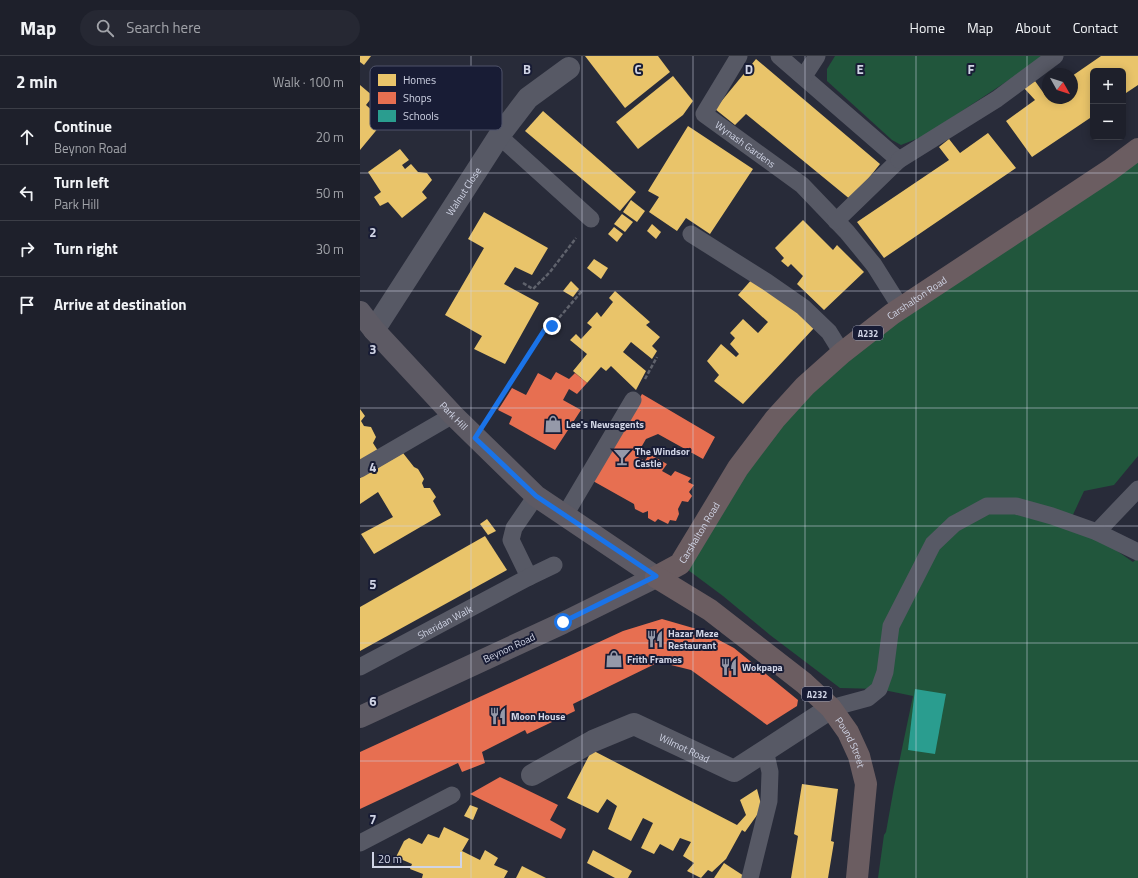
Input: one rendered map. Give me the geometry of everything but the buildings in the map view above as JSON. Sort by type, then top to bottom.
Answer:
[{"type":"highway","name":"Carshalton Road","points":[[656,576],[680,564],[738,468],[775,419],[805,386],[842,353],[901,308],[1110,170],[1138,149]]},
{"type":"highway","name":"Pound Street","points":[[656,576],[710,610],[804,683],[831,708],[848,732],[859,756],[866,784],[857,878]]},
{"type":"main road","name":"Park Hill","points":[[360,312],[374,330],[453,415],[536,496],[656,576]]},
{"type":"main road","name":"Beynon Road","points":[[360,717],[563,622],[656,576]]},
{"type":"street","name":"Walnut Close","points":[[374,330],[499,136],[528,98],[569,68]]},
{"type":"street","name":"Wilmot Road","points":[[532,775],[593,740],[634,724],[734,771],[831,708]]},
{"type":"lane","name":"Wynash Gardens","points":[[739,56],[704,114],[802,185],[836,221],[874,266],[901,308]]},
{"type":"lane","points":[[779,56],[804,76],[899,160]]},
{"type":"lane","points":[[804,76],[817,56]]},
{"type":"lane","points":[[836,221],[899,160],[997,99],[1055,56]]},
{"type":"lane","points":[[499,136],[591,219]]},
{"type":"lane","points":[[691,234],[767,282],[803,307],[829,332],[842,353]]},
{"type":"lane","points":[[565,515],[633,400]]},
{"type":"lane","points":[[360,469],[453,415]]},
{"type":"lane","points":[[1097,532],[1138,489]]},
{"type":"lane","points":[[529,576],[511,540],[514,528],[536,496]]},
{"type":"lane","points":[[831,708],[868,698],[879,689],[885,672],[891,626],[933,544],[954,524],[987,506],[1016,506],[1052,516],[1097,532],[1138,552]]},
{"type":"lane","name":"Sheridan Walk","points":[[360,667],[529,576],[554,565]]},
{"type":"lane","points":[[750,878],[769,801],[770,772],[765,750]]},
{"type":"lane","points":[[360,843],[452,795]]},
{"type":"path","points":[[523,282],[534,289],[550,272],[591,219]]},
{"type":"path","points":[[475,438],[545,329],[552,326],[582,291]]},
{"type":"green space","points":[[835,56],[1042,56],[1027,68],[924,136],[901,145],[892,140],[827,81],[827,69]]},
{"type":"green space","points":[[1138,157],[1138,456],[1114,485],[1084,491],[1071,519],[1133,562],[1138,557],[1138,878],[878,878],[884,835],[886,832],[913,696],[879,689],[840,688],[680,564],[798,403],[904,315]]},
{"type":"place","name":"Lee's Newsagents","points":[[553,424]]},
{"type":"place","name":"The Windsor Castle","points":[[622,457]]},
{"type":"place","name":"Hazar Meze Restaurant","points":[[655,639]]},
{"type":"place","name":"Frith Frames","points":[[614,659]]},
{"type":"place","name":"Wokpapa","points":[[729,667]]},
{"type":"place","name":"Moon House","points":[[498,716]]},
{"type":"route","points":[[552,326],[545,329],[475,438],[490,450],[536,496],[656,576],[563,622]]}]
